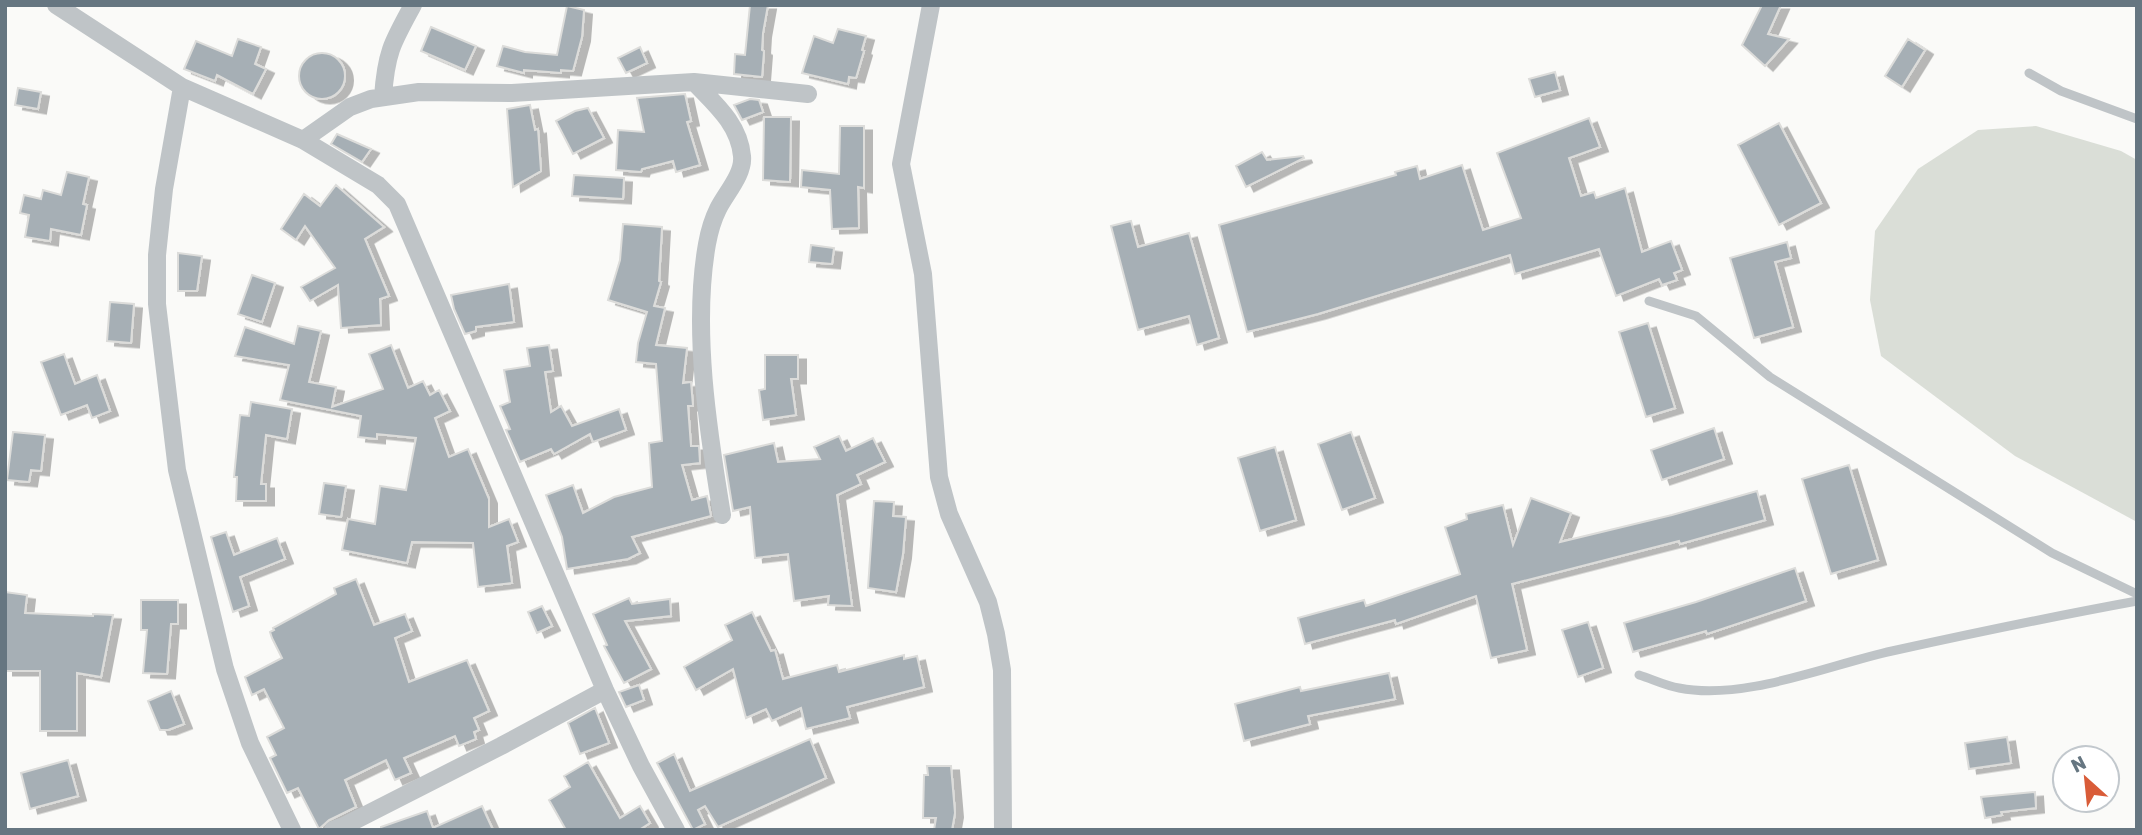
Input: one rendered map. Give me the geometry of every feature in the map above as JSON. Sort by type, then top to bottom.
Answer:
[{"type":"street","points":[[56,5],[182,87],[303,140],[378,185],[397,204],[605,690],[641,766],[676,830]]},
{"type":"street","points":[[383,97],[385,65],[394,38],[414,5]]},
{"type":"street","points":[[931,5],[901,164],[923,274],[939,477],[949,514],[988,602],[1002,670],[1003,830]]},
{"type":"street","points":[[303,140],[350,107],[383,97],[419,92],[512,93],[694,82],[808,94]]},
{"type":"street","points":[[694,82],[732,123],[740,140],[743,160],[734,183],[718,210],[707,242],[700,310],[710,442],[722,515]]},
{"type":"street","points":[[182,87],[164,188],[157,255],[157,304],[177,470],[225,669],[250,743],[292,830]]},
{"type":"street","points":[[333,830],[605,690]]},
{"type":"lane","points":[[2029,73],[2060,91],[2137,119]]},
{"type":"lane","points":[[1649,300],[1696,316],[1770,377],[2052,553],[2137,594]]},
{"type":"lane","points":[[1639,675],[1680,688],[1728,690],[1780,681],[1887,652],[2137,601]]},
{"type":"shaded area","points":[[2036,126],[2121,151],[2137,160],[2137,522],[2015,456],[1881,356],[1870,300],[1875,231],[1918,169],[1978,130]]},
{"type":"building","points":[[750,5],[768,5],[763,33],[762,77],[734,74],[735,54],[745,55]]},
{"type":"building","points":[[1762,5],[1781,5],[1768,34],[1789,39],[1765,66],[1742,45]]},
{"type":"building","points":[[567,6],[584,10],[582,37],[573,71],[561,70],[561,73],[524,70],[524,73],[497,66],[503,46],[525,52],[557,55]]},
{"type":"building","points":[[431,27],[476,46],[465,70],[421,51]]},
{"type":"building","points":[[838,29],[866,36],[856,78],[849,77],[848,84],[802,73],[814,36],[833,43]]},
{"type":"building","points":[[238,39],[261,47],[255,64],[266,69],[253,94],[217,75],[215,81],[184,69],[196,41],[232,56]]},
{"type":"building","points":[[1908,39],[1925,50],[1902,87],[1885,76]]},
{"type":"building","points":[[640,47],[647,63],[626,73],[618,58]]},
{"type":"building","points":[[322,53],[338,60],[345,76],[338,92],[322,99],[306,92],[299,76],[306,60]]},
{"type":"building","points":[[1555,72],[1560,90],[1535,97],[1529,79]]},
{"type":"building","points":[[18,88],[41,92],[38,109],[15,105]]},
{"type":"building","points":[[685,94],[691,121],[687,122],[700,165],[676,172],[673,161],[642,169],[641,172],[616,170],[618,130],[644,132],[637,98]]},
{"type":"building","points":[[750,99],[759,100],[763,112],[742,120],[734,105]]},
{"type":"building","points":[[530,105],[535,130],[538,129],[541,171],[513,187],[507,109]]},
{"type":"building","points":[[588,108],[604,138],[573,154],[556,121],[575,111]]},
{"type":"building","points":[[764,117],[791,117],[790,182],[763,180]]},
{"type":"building","points":[[1589,118],[1600,147],[1569,158],[1581,196],[1594,192],[1596,198],[1625,188],[1642,252],[1671,241],[1682,270],[1674,273],[1677,280],[1662,285],[1659,279],[1616,296],[1599,249],[1515,274],[1510,255],[1318,314],[1247,332],[1219,225],[1396,175],[1395,172],[1417,166],[1420,179],[1462,165],[1483,230],[1521,218],[1497,153]]},
{"type":"building","points":[[1779,123],[1821,203],[1779,225],[1738,145]]},
{"type":"building","points":[[840,126],[864,126],[864,188],[858,187],[859,228],[832,229],[830,190],[801,187],[802,170],[839,174]]},
{"type":"building","points":[[337,134],[371,149],[362,162],[331,144]]},
{"type":"building","points":[[1262,152],[1267,160],[1304,158],[1246,187],[1236,166]]},
{"type":"building","points":[[67,172],[89,177],[83,204],[87,205],[81,235],[51,229],[50,241],[25,237],[29,215],[20,213],[24,195],[41,199],[43,190],[61,195]]},
{"type":"building","points":[[574,175],[624,178],[623,199],[572,196]]},
{"type":"building","points":[[336,185],[384,227],[365,239],[389,296],[380,299],[381,325],[341,328],[338,285],[310,301],[301,287],[335,268],[305,226],[296,240],[281,229],[304,194],[320,206]]},
{"type":"building","points":[[1131,221],[1138,247],[1189,233],[1219,338],[1197,345],[1189,316],[1138,330],[1111,226]]},
{"type":"building","points":[[623,224],[662,227],[661,282],[654,306],[665,308],[656,345],[687,348],[683,383],[691,382],[693,406],[688,406],[691,446],[699,446],[700,463],[682,465],[692,500],[707,496],[711,516],[632,537],[640,553],[628,559],[567,569],[562,537],[546,495],[573,485],[583,513],[614,497],[652,487],[649,443],[662,441],[656,364],[636,362],[638,343],[647,312],[608,300],[620,260]]},
{"type":"building","points":[[1787,242],[1791,258],[1775,262],[1793,327],[1754,338],[1730,258]]},
{"type":"building","points":[[811,245],[834,248],[832,264],[809,262]]},
{"type":"building","points":[[178,253],[202,256],[197,291],[178,291]]},
{"type":"building","points":[[252,275],[275,283],[262,322],[238,314]]},
{"type":"building","points":[[509,284],[514,322],[476,327],[476,331],[465,334],[451,295]]},
{"type":"building","points":[[110,302],[134,304],[131,343],[107,341]]},
{"type":"building","points":[[1648,323],[1675,408],[1646,417],[1619,332]]},
{"type":"building","points":[[298,326],[321,331],[309,382],[336,387],[332,407],[383,389],[369,354],[391,345],[408,388],[423,381],[430,395],[439,390],[450,411],[435,418],[449,457],[468,449],[489,499],[489,527],[509,519],[518,542],[507,546],[512,583],[478,587],[473,543],[412,542],[407,563],[342,550],[348,519],[375,524],[380,486],[406,490],[416,438],[377,434],[377,439],[358,437],[361,416],[280,400],[289,365],[235,356],[245,327],[294,344]]},
{"type":"building","points":[[549,345],[553,371],[545,372],[551,412],[561,406],[572,426],[619,409],[626,430],[593,442],[590,434],[554,454],[551,449],[520,462],[506,430],[510,429],[500,406],[510,402],[504,370],[530,366],[527,348]]},
{"type":"building","points":[[64,354],[75,384],[97,375],[110,411],[92,418],[87,405],[61,415],[41,362]]},
{"type":"building","points":[[765,355],[798,355],[798,379],[791,379],[796,415],[763,420],[759,390],[765,389]]},
{"type":"building","points":[[251,402],[292,409],[287,439],[266,435],[261,484],[266,484],[266,501],[236,501],[237,477],[234,477],[240,415],[249,416]]},
{"type":"building","points":[[1714,428],[1724,459],[1662,480],[1651,450]]},
{"type":"building","points":[[13,432],[45,435],[41,471],[31,470],[29,482],[7,480]]},
{"type":"building","points":[[1351,432],[1375,498],[1342,510],[1318,444]]},
{"type":"building","points":[[839,436],[846,451],[873,438],[885,462],[857,475],[861,484],[837,495],[852,606],[828,605],[829,596],[794,601],[788,554],[755,558],[750,507],[733,511],[724,455],[774,443],[778,462],[820,459],[814,447]]},
{"type":"building","points":[[1275,447],[1296,520],[1260,531],[1238,458]]},
{"type":"building","points":[[1849,465],[1878,560],[1831,574],[1802,479]]},
{"type":"building","points":[[324,483],[346,486],[341,517],[319,514]]},
{"type":"building","points":[[1757,491],[1765,520],[1680,544],[1679,541],[1512,584],[1527,650],[1491,658],[1476,596],[1396,624],[1395,620],[1305,644],[1298,618],[1364,600],[1366,606],[1460,574],[1445,527],[1467,519],[1466,514],[1503,505],[1513,545],[1531,498],[1571,513],[1560,542]]},
{"type":"building","points":[[874,501],[894,502],[893,516],[906,517],[896,592],[868,588]]},
{"type":"building","points":[[226,532],[234,555],[277,538],[285,559],[240,577],[249,606],[233,612],[211,537]]},
{"type":"building","points":[[1795,568],[1806,601],[1707,634],[1706,631],[1633,652],[1624,623]]},
{"type":"building","points":[[356,579],[374,625],[405,614],[412,631],[395,638],[409,682],[467,660],[489,711],[474,718],[479,730],[474,732],[476,739],[459,746],[455,736],[404,758],[411,773],[395,780],[386,760],[345,780],[356,807],[329,820],[319,829],[298,788],[287,793],[270,758],[276,755],[267,737],[284,728],[264,689],[252,695],[245,677],[282,658],[270,632],[273,628],[336,594],[334,588]]},
{"type":"building","points":[[5,592],[27,595],[25,613],[113,615],[101,677],[77,673],[77,731],[40,731],[40,671],[5,671]]},
{"type":"building","points":[[629,598],[632,604],[670,599],[671,616],[625,621],[651,669],[624,683],[604,646],[607,645],[593,614]]},
{"type":"building","points":[[141,600],[178,600],[178,624],[171,624],[167,674],[143,673],[147,630],[141,630]]},
{"type":"building","points":[[542,606],[552,626],[537,633],[528,612]]},
{"type":"building","points":[[752,612],[771,651],[775,650],[783,679],[837,665],[839,672],[904,655],[904,659],[917,656],[924,687],[847,707],[850,718],[806,729],[801,708],[772,721],[766,709],[746,718],[733,669],[696,690],[684,667],[732,640],[725,625]]},
{"type":"building","points":[[1588,622],[1603,668],[1578,677],[1562,630]]},
{"type":"building","points":[[1389,673],[1395,699],[1308,716],[1310,724],[1244,741],[1235,704],[1300,687],[1301,691]]},
{"type":"building","points":[[639,685],[644,700],[626,707],[619,692]]},
{"type":"building","points":[[171,691],[184,724],[160,730],[148,701]]},
{"type":"building","points":[[595,708],[609,743],[580,754],[568,723]]},
{"type":"building","points":[[2007,737],[2011,763],[1969,769],[1965,743]]},
{"type":"building","points":[[810,739],[826,778],[718,827],[705,806],[698,810],[705,824],[693,830],[657,763],[674,754],[690,791]]},
{"type":"building","points":[[68,760],[78,796],[30,809],[21,773]]},
{"type":"building","points":[[588,762],[620,818],[640,806],[650,823],[639,830],[566,830],[549,800],[570,787],[564,776]]},
{"type":"building","points":[[927,766],[951,766],[955,813],[952,830],[934,830],[936,818],[923,818],[924,775],[928,775]]},
{"type":"building","points":[[2035,792],[2036,808],[2001,812],[2002,815],[1985,818],[1981,797]]},
{"type":"building","points":[[482,806],[493,830],[381,830],[381,827],[427,811],[433,828]]}]
